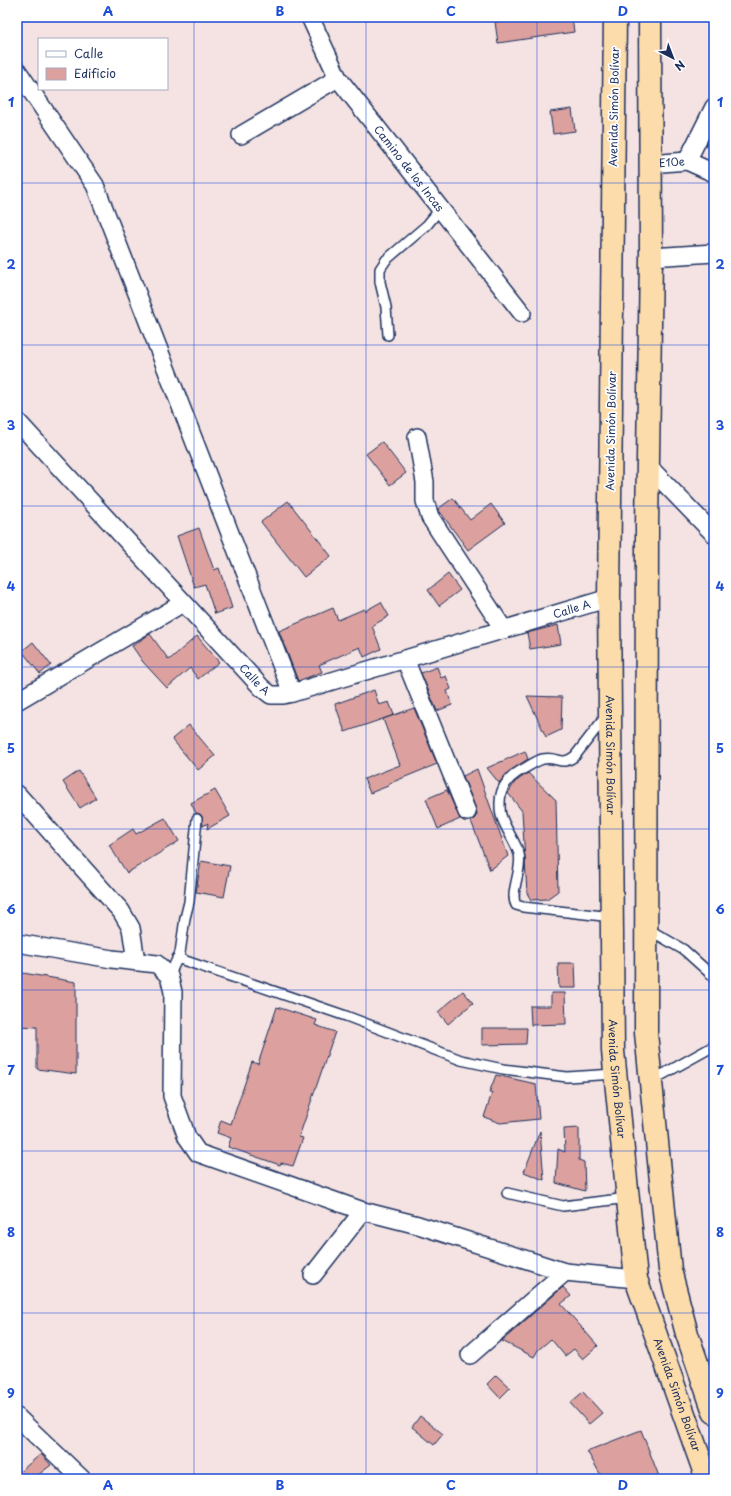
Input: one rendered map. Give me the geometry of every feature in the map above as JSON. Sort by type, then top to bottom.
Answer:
[{"type":"highway","name":"Avenida Simón Bolívar","points":[[615,17],[609,598],[613,1052],[636,1279],[706,1479]]},
{"type":"highway","points":[[650,17],[651,257],[647,526],[646,1033],[670,1270],[687,1334],[714,1412]]},
{"type":"street","name":"Camino de los Incas","points":[[310,17],[338,78],[522,313]]},
{"type":"street","points":[[17,70],[96,185],[292,693]]},
{"type":"street","points":[[241,136],[338,78]]},
{"type":"street","points":[[687,161],[714,107]]},
{"type":"street","name":"E10e","points":[[650,164],[687,161],[714,173]]},
{"type":"street","points":[[651,257],[714,253]]},
{"type":"street","name":"Calle A","points":[[17,421],[183,603],[262,688],[271,695],[292,693],[609,598]]},
{"type":"street","points":[[417,437],[425,482],[425,501],[430,517],[504,630]]},
{"type":"street","points":[[648,466],[714,534]]},
{"type":"street","points":[[17,701],[183,603]]},
{"type":"street","points":[[405,659],[467,812]]},
{"type":"street","points":[[17,794],[121,911],[131,928],[136,961]]},
{"type":"street","points":[[17,943],[157,964],[169,976],[173,992],[172,1096],[188,1137],[198,1153],[363,1211],[418,1225],[565,1272],[636,1279]]},
{"type":"street","points":[[313,1275],[363,1211]]},
{"type":"street","points":[[470,1355],[565,1272]]},
{"type":"street","points":[[17,1417],[82,1479]]},
{"type":"lane","points":[[388,335],[386,307],[380,282],[380,269],[386,260],[427,225],[440,209]]},
{"type":"lane","points":[[610,710],[575,756],[570,760],[564,762],[550,758],[543,759],[514,773],[502,787],[500,795],[500,814],[520,857],[514,898],[516,905],[612,917]]},
{"type":"lane","points":[[169,976],[180,953],[192,882],[198,819]]},
{"type":"lane","points":[[646,928],[684,950],[714,977]]},
{"type":"lane","points":[[177,958],[346,1016],[461,1060],[503,1069],[567,1077],[615,1074]]},
{"type":"lane","points":[[651,1081],[714,1046]]},
{"type":"lane","points":[[507,1193],[563,1206],[628,1198]]},
{"type":"building","points":[[527,17],[572,17],[574,32],[498,43],[495,22]]},
{"type":"building","points":[[572,109],[575,131],[553,134],[550,112]]},
{"type":"building","points":[[382,442],[406,473],[390,485],[366,454]]},
{"type":"building","points":[[453,498],[470,520],[491,504],[505,523],[468,550],[438,509]]},
{"type":"building","points":[[288,501],[331,556],[304,577],[261,522]]},
{"type":"building","points":[[199,528],[214,570],[219,568],[232,608],[215,614],[205,584],[194,587],[177,536]]},
{"type":"building","points":[[448,574],[460,590],[439,606],[428,590]]},
{"type":"building","points":[[381,602],[389,616],[372,626],[381,649],[364,657],[360,647],[319,665],[322,672],[298,681],[279,631],[333,608],[338,620],[364,609],[365,611]]},
{"type":"building","points":[[558,625],[561,644],[530,649],[527,633]]},
{"type":"building","points":[[150,634],[169,660],[197,636],[219,662],[198,679],[190,668],[167,688],[143,662],[132,646]]},
{"type":"building","points":[[33,642],[51,665],[40,674],[22,651]]},
{"type":"building","points":[[437,667],[441,678],[446,676],[451,689],[447,691],[452,705],[437,711],[421,673]]},
{"type":"building","points":[[374,690],[379,705],[389,702],[394,715],[345,732],[335,704]]},
{"type":"building","points":[[527,696],[562,697],[561,730],[546,737]]},
{"type":"building","points":[[414,708],[437,764],[370,793],[364,779],[400,765],[383,719]]},
{"type":"building","points":[[189,725],[215,756],[198,770],[172,739]]},
{"type":"building","points":[[525,751],[528,759],[508,772],[499,783],[487,768]]},
{"type":"building","points":[[477,769],[508,856],[490,870],[471,821],[477,814],[463,776]]},
{"type":"building","points":[[79,771],[96,798],[80,808],[63,782]]},
{"type":"building","points":[[528,773],[556,800],[558,891],[547,899],[531,900],[527,893],[522,811],[508,793],[515,782]]},
{"type":"building","points":[[215,790],[230,816],[207,829],[208,823],[203,826],[202,816],[196,813],[191,803]]},
{"type":"building","points":[[447,790],[460,819],[438,829],[426,799]]},
{"type":"building","points":[[165,818],[179,841],[127,873],[109,845],[133,829],[136,834]]},
{"type":"building","points":[[201,861],[230,866],[224,897],[196,892]]},
{"type":"building","points":[[558,963],[575,963],[576,988],[559,988]]},
{"type":"building","points":[[17,972],[76,982],[76,1074],[37,1069],[37,1027],[17,1026]]},
{"type":"building","points":[[463,991],[473,1003],[448,1024],[438,1012]]},
{"type":"building","points":[[551,993],[565,993],[566,1024],[531,1025],[530,1006],[551,1006]]},
{"type":"building","points":[[277,1007],[317,1020],[315,1025],[335,1032],[299,1137],[303,1138],[293,1166],[281,1163],[280,1165],[228,1147],[231,1138],[217,1133],[221,1120],[231,1124],[252,1062],[258,1064]]},
{"type":"building","points":[[482,1028],[527,1028],[526,1044],[482,1045]]},
{"type":"building","points":[[496,1075],[536,1084],[539,1119],[500,1123],[484,1117],[492,1093],[489,1093]]},
{"type":"building","points":[[579,1128],[579,1160],[584,1162],[585,1191],[556,1183],[558,1149],[565,1152],[564,1129]]},
{"type":"building","points":[[540,1131],[544,1180],[524,1172]]},
{"type":"building","points":[[563,1287],[571,1296],[561,1304],[598,1346],[583,1359],[574,1349],[565,1356],[551,1339],[538,1350],[534,1357],[502,1341]]},
{"type":"building","points":[[496,1375],[510,1388],[500,1398],[487,1384]]},
{"type":"building","points":[[583,1392],[602,1413],[589,1424],[570,1403]]},
{"type":"building","points":[[420,1416],[443,1434],[434,1445],[412,1427]]},
{"type":"building","points":[[641,1430],[660,1479],[603,1479],[587,1451]]},
{"type":"building","points":[[41,1454],[51,1465],[33,1479],[17,1479],[17,1474]]}]
